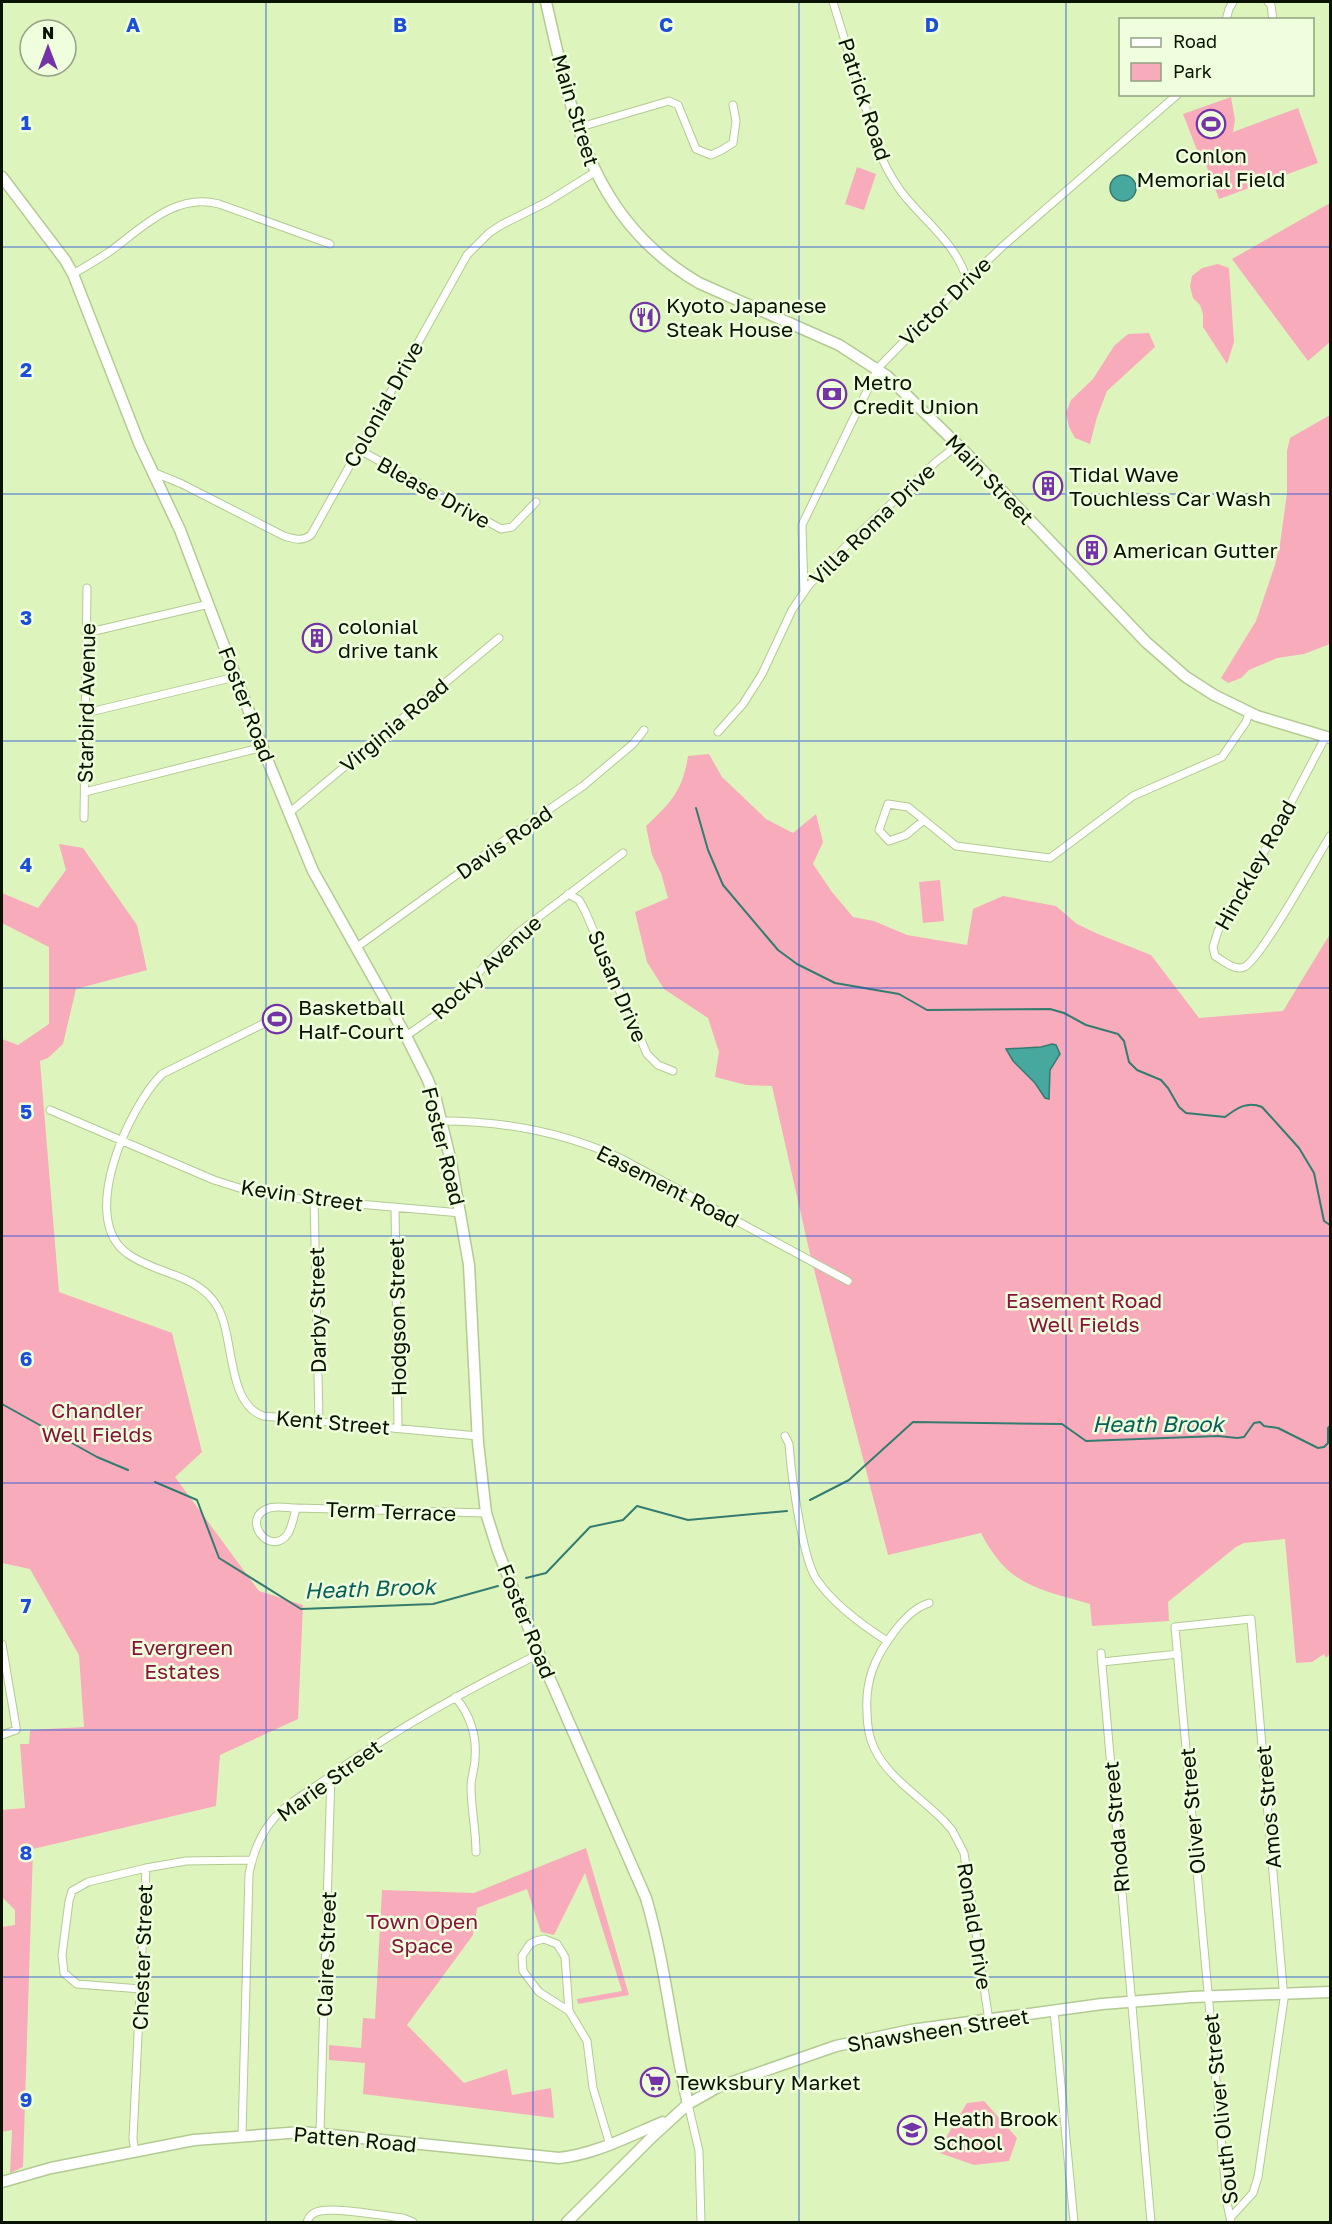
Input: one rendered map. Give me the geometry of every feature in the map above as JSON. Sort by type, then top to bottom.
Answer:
[{"type":"street","name":"Main Street","points":[[546,2],[577,128],[595,172],[628,223],[658,253],[685,274],[733,299],[839,345],[878,368],[901,387],[958,445],[1160,656],[1200,687],[1249,713],[1328,737]]},
{"type":"street","name":"Patrick Road","points":[[833,2],[886,168],[900,189],[954,252],[967,280]]},
{"type":"street","points":[[1227,18],[1233,2]]},
{"type":"street","points":[[1268,2],[1271,5],[1273,18]]},
{"type":"street","name":"Victor Drive","points":[[804,592],[802,525],[878,368],[1025,226],[1176,96]]},
{"type":"street","points":[[577,128],[669,101],[678,105],[696,149],[711,155],[732,143],[736,121],[733,105]]},
{"type":"street","name":"Colonial Drive","points":[[153,471],[284,536],[300,540],[311,535],[467,255],[489,232],[547,202],[595,172]]},
{"type":"street","name":"Foster Road","points":[[2,177],[66,260],[73,274],[139,443],[176,521],[262,747],[314,871],[428,1078],[442,1121],[469,1265],[480,1474],[486,1513],[498,1551],[539,1654],[646,1898],[658,1945],[678,2061],[688,2104]]},
{"type":"street","points":[[73,274],[107,253],[160,214],[195,202],[208,201],[219,204],[330,244]]},
{"type":"street","name":"Villa Roma Drive","points":[[718,732],[743,704],[762,674],[792,610],[804,592],[848,544],[937,461],[958,445]]},
{"type":"street","name":"Blease Drive","points":[[358,449],[501,529],[508,529],[518,523],[536,502]]},
{"type":"street","name":"Starbird Avenue","points":[[84,818],[87,588]]},
{"type":"street","points":[[86,633],[209,604]]},
{"type":"street","name":"Virginia Road","points":[[289,813],[499,638]]},
{"type":"street","points":[[86,713],[235,677]]},
{"type":"street","points":[[924,820],[906,835],[889,841],[879,830],[888,804],[908,807],[924,820],[956,846],[1050,858],[1133,796],[1222,758],[1246,722],[1249,713]]},
{"type":"street","name":"Davis Road","points":[[357,947],[508,837],[583,786],[633,744],[644,730]]},
{"type":"street","name":"Hinckley Road","points":[[1328,737],[1218,931],[1213,947],[1215,956],[1236,968],[1245,967],[1251,963],[1330,836]]},
{"type":"street","points":[[85,792],[262,747]]},
{"type":"street","name":"Rocky Avenue","points":[[406,1036],[436,1016],[463,992],[486,964],[519,932],[623,853]]},
{"type":"street","name":"Susan Drive","points":[[568,894],[579,900],[585,911],[647,1054],[658,1065],[673,1071]]},
{"type":"street","name":"Kent Street","points":[[263,1024],[162,1074],[151,1085],[121,1140],[111,1169],[108,1199],[109,1226],[112,1236],[128,1255],[193,1282],[211,1297],[219,1308],[239,1389],[249,1408],[263,1416],[478,1436]]},
{"type":"street","name":"Kevin Street","points":[[50,1110],[234,1187],[272,1196],[461,1213]]},
{"type":"street","name":"Easement Road","points":[[442,1121],[504,1124],[547,1133],[594,1147],[622,1159],[848,1281]]},
{"type":"street","name":"Darby Street","points":[[314,1200],[319,1420]]},
{"type":"street","name":"Hodgson Street","points":[[395,1207],[398,1427]]},
{"type":"street","points":[[785,1436],[789,1444],[806,1550],[815,1578],[836,1602],[887,1641]]},
{"type":"street","name":"Term Terrace","points":[[296,1508],[289,1532],[284,1538],[274,1542],[261,1536],[256,1523],[264,1510],[273,1507],[486,1513]]},
{"type":"street","name":"Ronald Drive","points":[[929,1603],[910,1614],[887,1641],[873,1665],[867,1687],[867,1718],[875,1750],[888,1768],[952,1830],[964,1853],[989,2020]]},
{"type":"street","name":"Oliver Street","points":[[1208,1996],[1175,1627],[1251,1619]]},
{"type":"street","name":"Amos Street","points":[[1231,2220],[1253,2193],[1258,2177],[1284,1995],[1251,1619]]},
{"type":"street","points":[[2,1644],[16,1730],[2,1735]]},
{"type":"street","name":"Rhoda Street","points":[[1101,1653],[1151,2223]]},
{"type":"street","name":"Marie Street","points":[[242,2135],[249,1874],[256,1845],[277,1815],[331,1775],[455,1697],[539,1654]]},
{"type":"street","points":[[1102,1662],[1178,1654]]},
{"type":"street","points":[[455,1697],[469,1717],[475,1743],[476,1756],[471,1786],[476,1852]]},
{"type":"street","name":"Claire Street","points":[[320,2132],[331,1775]]},
{"type":"street","name":"Chester Street","points":[[135,2152],[133,2139],[146,1868],[186,1861],[251,1860]]},
{"type":"street","points":[[141,1989],[77,1984],[64,1973],[62,1955],[69,1900],[74,1889],[88,1882],[146,1868]]},
{"type":"street","points":[[569,2011],[566,1957],[562,1950],[551,1941],[536,1941],[530,1944],[522,1956],[523,1971],[539,1992],[569,2011],[587,2041],[593,2088],[610,2145]]},
{"type":"street","name":"Shawsheen Street","points":[[567,2223],[670,2119],[688,2104],[718,2087],[849,2043],[910,2030],[1132,2001],[1330,1992]]},
{"type":"street","name":"South Oliver Street","points":[[1208,1996],[1227,2203],[1231,2220]]},
{"type":"street","points":[[1054,2011],[1074,2223]]},
{"type":"street","points":[[688,2104],[699,2151],[701,2223]]},
{"type":"street","name":"Patten Road","points":[[2,2182],[51,2168],[194,2140],[242,2135],[320,2132],[549,2158],[579,2156],[670,2119]]},
{"type":"street","points":[[307,2223],[309,2217],[318,2211],[332,2210],[403,2218],[413,2223]]},
{"type":"green space","points":[[1231,97],[1235,120],[1233,132],[1298,108],[1318,163],[1219,199],[1183,114]]},
{"type":"green space","points":[[857,167],[876,174],[864,210],[845,204]]},
{"type":"green space","points":[[1330,203],[1330,342],[1308,361],[1232,259]]},
{"type":"green space","points":[[1218,264],[1229,268],[1234,342],[1227,364],[1203,327],[1203,314],[1200,305],[1193,298],[1190,286],[1192,276],[1202,268]]},
{"type":"green space","points":[[1149,333],[1155,347],[1107,391],[1090,444],[1075,438],[1069,427],[1066,413],[1071,400],[1093,379],[1114,346],[1128,334]]},
{"type":"green space","points":[[1330,415],[1330,644],[1304,654],[1277,658],[1249,670],[1241,678],[1228,683],[1221,678],[1256,621],[1275,565],[1287,493],[1287,451],[1290,438]]},
{"type":"green space","name":"Easement Road Well Fields","points":[[709,754],[722,777],[766,819],[793,833],[816,814],[823,842],[813,864],[832,892],[853,917],[874,921],[907,935],[967,945],[973,909],[1003,896],[1056,906],[1077,924],[1151,955],[1199,1018],[1283,1011],[1330,934],[1330,1654],[1326,1658],[1324,1654],[1312,1662],[1296,1663],[1285,1539],[1244,1543],[1236,1547],[1168,1602],[1169,1621],[1092,1626],[1090,1604],[1026,1583],[1002,1564],[991,1551],[981,1533],[888,1555],[810,1254],[772,1086],[746,1085],[715,1077],[719,1052],[708,1018],[664,989],[647,962],[635,912],[668,898],[661,873],[652,855],[646,826],[662,810],[679,787],[688,756]]},
{"type":"green space","points":[[59,844],[83,848],[137,925],[147,970],[76,989],[63,1044],[48,1058],[40,1061],[59,1292],[172,1333],[202,1452],[175,1477],[259,1591],[303,1605],[298,1719],[220,1755],[216,1806],[33,1849],[23,2167],[10,2173],[12,2130],[2,2132],[2,1927],[15,1925],[15,1910],[2,1897],[2,1810],[25,1808],[20,1744],[29,1744],[30,1730],[84,1727],[79,1655],[30,1569],[2,1563],[2,1039],[18,1045],[49,1024],[49,947],[2,923],[2,893],[38,908],[66,870]]},
{"type":"green space","points":[[940,880],[944,921],[923,923],[919,882]]},
{"type":"green space","name":"Town Open Space","points":[[586,1848],[629,1995],[578,2004],[577,1999],[622,1991],[585,1873],[554,1935],[541,1932],[527,1889],[477,1908],[473,1935],[407,2025],[464,2083],[507,2069],[512,2095],[551,2088],[554,2118],[363,2094],[365,2063],[329,2060],[329,2045],[361,2048],[363,2018],[375,2019],[382,1890],[474,1893]]},
{"type":"green space","points":[[984,2101],[1017,2138],[1009,2161],[974,2165],[937,2152],[967,2103]]},
{"type":"water","points":[[1123,175],[1132,179],[1136,188],[1132,197],[1123,201],[1114,197],[1110,188],[1114,179]]},
{"type":"water","points":[[1056,1045],[1060,1054],[1050,1070],[1049,1099],[1045,1098],[1035,1083],[1013,1061],[1006,1049]]},
{"type":"waterway","points":[[696,808],[708,850],[723,885],[778,950],[797,964],[835,983],[899,994],[927,1010],[1050,1009],[1064,1013],[1086,1025],[1118,1034],[1124,1041],[1129,1062],[1137,1070],[1161,1080],[1179,1107],[1186,1113],[1225,1117],[1247,1105],[1262,1107],[1299,1148],[1314,1173],[1324,1221],[1330,1225]]},
{"type":"waterway","name":"Heath Brook","points":[[2,1404],[97,1457],[128,1470]]},
{"type":"waterway","name":"Heath Brook","points":[[810,1500],[849,1480],[913,1422],[1062,1424],[1086,1441],[1218,1436],[1237,1438],[1244,1437],[1254,1423],[1260,1422],[1264,1426],[1278,1428],[1318,1448],[1328,1443],[1330,1426]]},
{"type":"waterway","name":"Heath Brook","points":[[155,1482],[197,1500],[219,1558],[301,1609],[433,1604],[498,1586]]},
{"type":"waterway","name":"Heath Brook","points":[[526,1578],[546,1573],[590,1527],[623,1520],[637,1506],[688,1520],[787,1511]]},
{"type":"place","name":"Conlon Memorial Field","points":[[1211,124]]},
{"type":"place","name":"Kyoto Japanese Steak House","points":[[645,317]]},
{"type":"place","name":"Metro Credit Union","points":[[832,394]]},
{"type":"place","name":"Tidal Wave Touchless Car Wash","points":[[1048,486]]},
{"type":"place","name":"American Gutter","points":[[1092,550]]},
{"type":"place","name":"colonial drive tank","points":[[317,638]]},
{"type":"place","name":"Basketball Half-Court","points":[[277,1019]]},
{"type":"place","name":"Tewksbury Market","points":[[655,2082]]},
{"type":"place","name":"Heath Brook School","points":[[912,2130]]},
{"type":"park label","name":"Chandler Well Fields","points":[[97,1422]]},
{"type":"park label","name":"Evergreen Estates","points":[[182,1659]]}]
